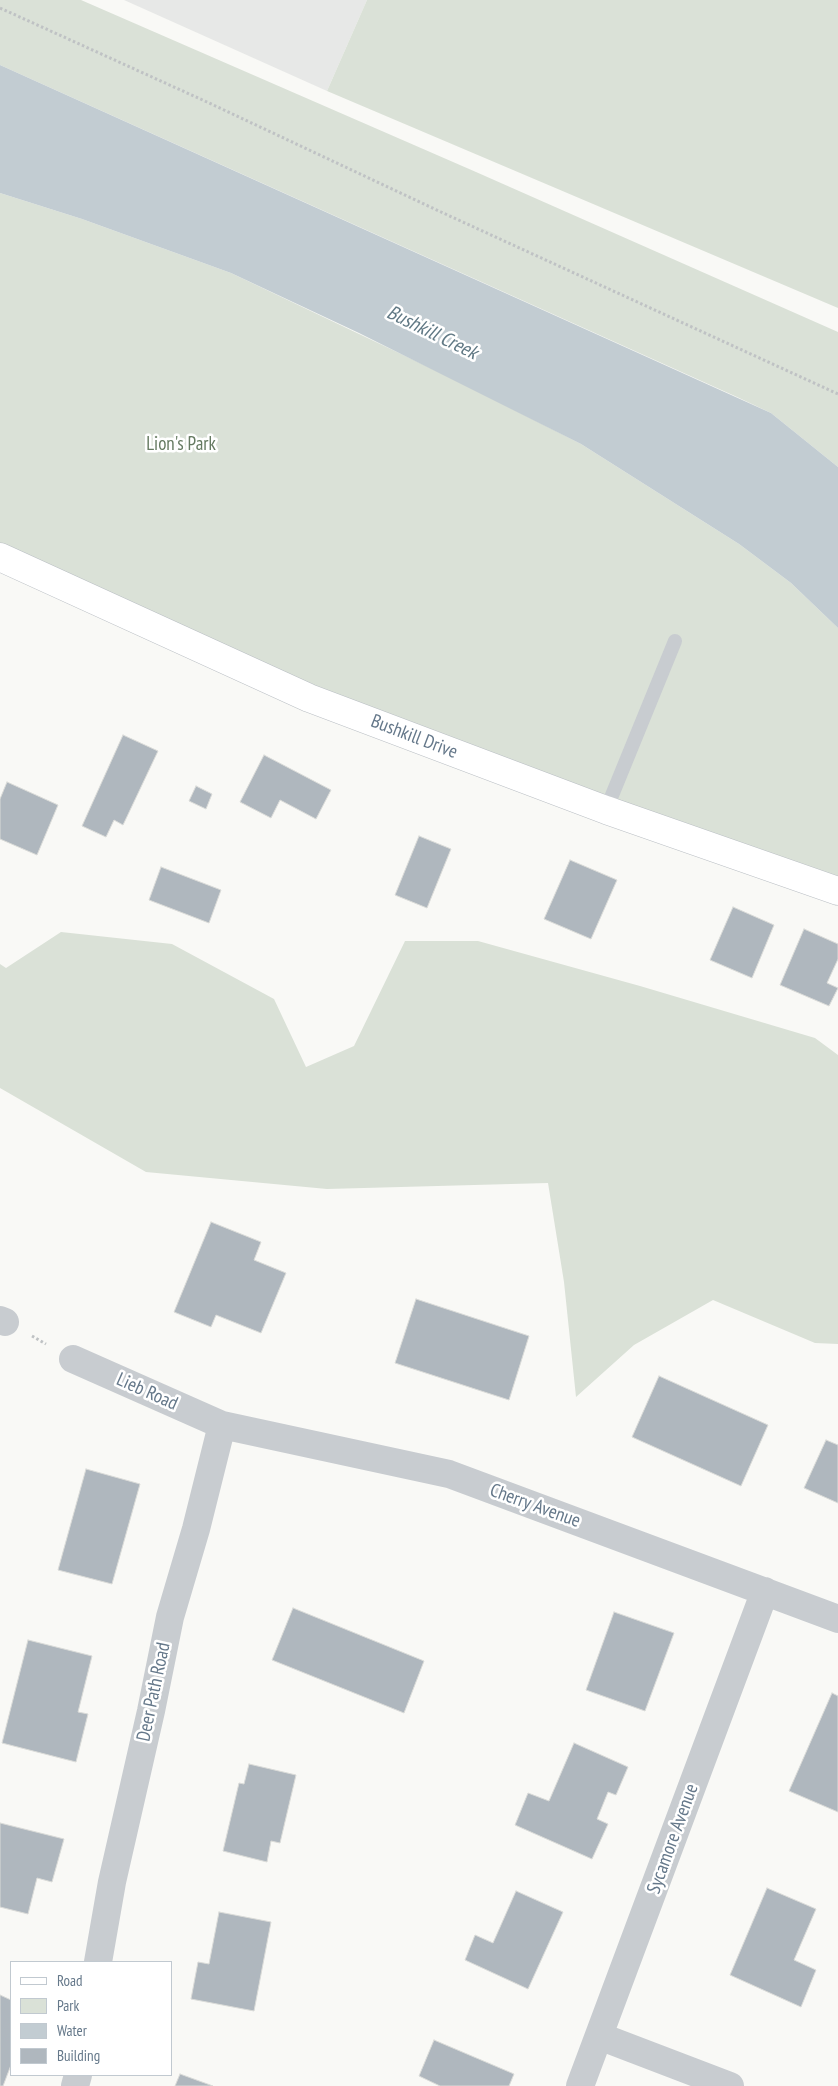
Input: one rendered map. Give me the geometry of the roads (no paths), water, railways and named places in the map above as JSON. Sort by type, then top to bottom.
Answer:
[{"type":"main road","name":"Bushkill Drive","points":[[0,557],[309,698],[606,810],[838,892]]},
{"type":"street","name":"Lieb Road","points":[[73,1359],[222,1425]]},
{"type":"street","name":"Cherry Avenue","points":[[222,1425],[449,1474],[838,1620]]},
{"type":"street","name":"Deer Path Road","points":[[98,1961],[112,1882],[151,1711],[170,1617],[196,1529],[222,1425]]},
{"type":"street","name":"Sycamore Avenue","points":[[580,2086],[765,1591]]},
{"type":"street","points":[[599,2036],[730,2086]]},
{"type":"lane","points":[[606,810],[675,641]]},
{"type":"water","name":"Bushkill Creek","points":[[0,65],[771,413],[838,467],[838,628],[791,583],[739,544],[581,444],[359,333],[231,273],[82,219],[0,193]]},
{"type":"park label","name":"Lion's Park","points":[[181,445]]}]
